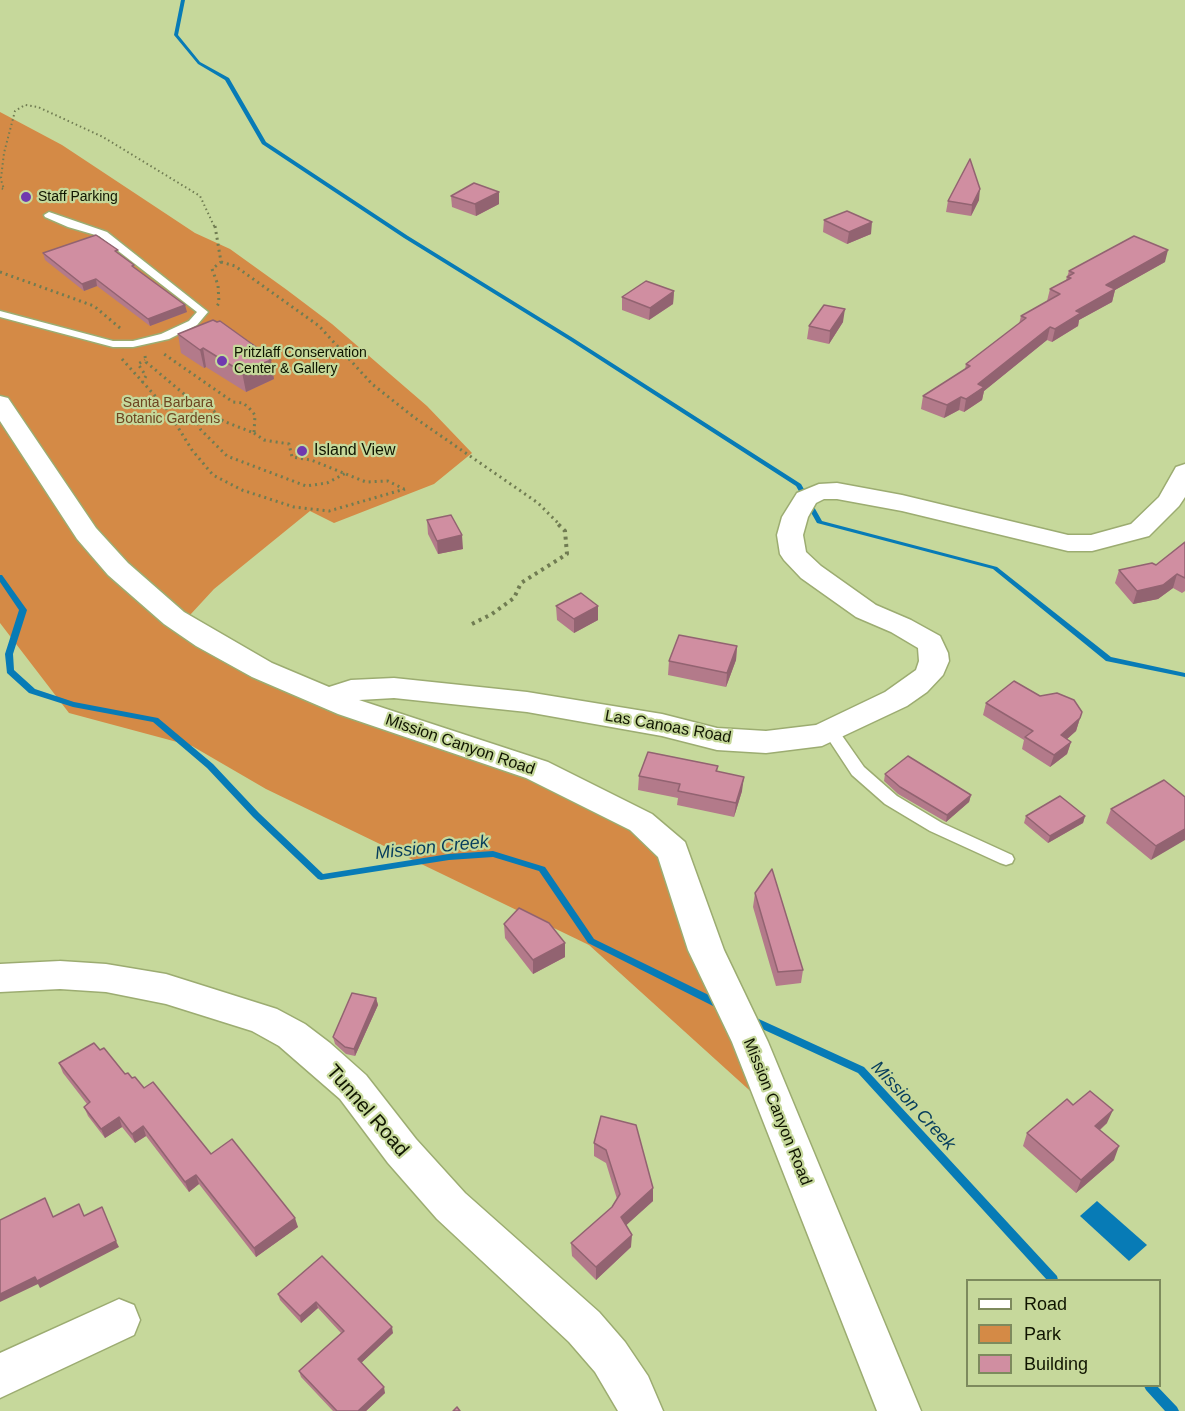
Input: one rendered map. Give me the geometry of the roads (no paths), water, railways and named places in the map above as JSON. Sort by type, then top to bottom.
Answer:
[{"type":"street","name":"Mission Canyon Road","points":[[0,403],[86,533],[118,569],[151,599],[198,634],[246,663],[329,698],[436,738],[506,758],[537,770],[641,822],[673,851],[706,950],[750,1042],[899,1411]]},
{"type":"street","name":"Las Canoas Road","points":[[329,698],[351,690],[394,688],[527,702],[662,725],[717,739],[766,742],[822,735],[896,699],[917,685],[928,675],[934,661],[934,653],[930,643],[866,611],[811,572],[793,554],[790,535],[795,517],[806,498],[819,492],[837,491],[866,495],[1068,543],[1092,543],[1140,530],[1170,501],[1185,472]]},
{"type":"street","name":"Tunnel Road","points":[[0,978],[60,975],[106,978],[166,989],[264,1020],[291,1035],[317,1054],[353,1088],[402,1151],[451,1206],[584,1327],[610,1357],[641,1411]]},
{"type":"street","points":[[0,1376],[119,1320]]},
{"type":"lane","points":[[0,314],[117,344],[153,345],[193,323],[203,312],[103,234],[49,215]]},
{"type":"lane","points":[[831,731],[858,771],[891,801],[936,827],[1006,859]]},
{"type":"water","points":[[1097,1201],[1147,1245],[1129,1261],[1080,1216]]},
{"type":"waterway","points":[[183,0],[176,35],[199,63],[227,79],[264,143],[406,237],[799,485],[819,522],[995,568],[1109,659],[1185,675]]},
{"type":"waterway","name":"Mission Creek","points":[[0,577],[23,610],[9,654],[10,671],[32,691],[73,704],[155,720],[210,766],[256,815],[321,877],[449,857],[493,854],[542,869],[591,941],[720,1005]]},
{"type":"waterway","name":"Mission Creek","points":[[750,1019],[861,1070],[1052,1279]]},
{"type":"waterway","name":"Mission Creek","points":[[1151,1387],[1173,1411]]},
{"type":"place","name":"Staff Parking","points":[[26,197]]},
{"type":"place","name":"Pritzlaff Conservation Center & Gallery","points":[[222,361]]},
{"type":"place","name":"Island View","points":[[302,451]]},
{"type":"park label","name":"Santa Barbara Botanic Gardens","points":[[168,412]]}]
